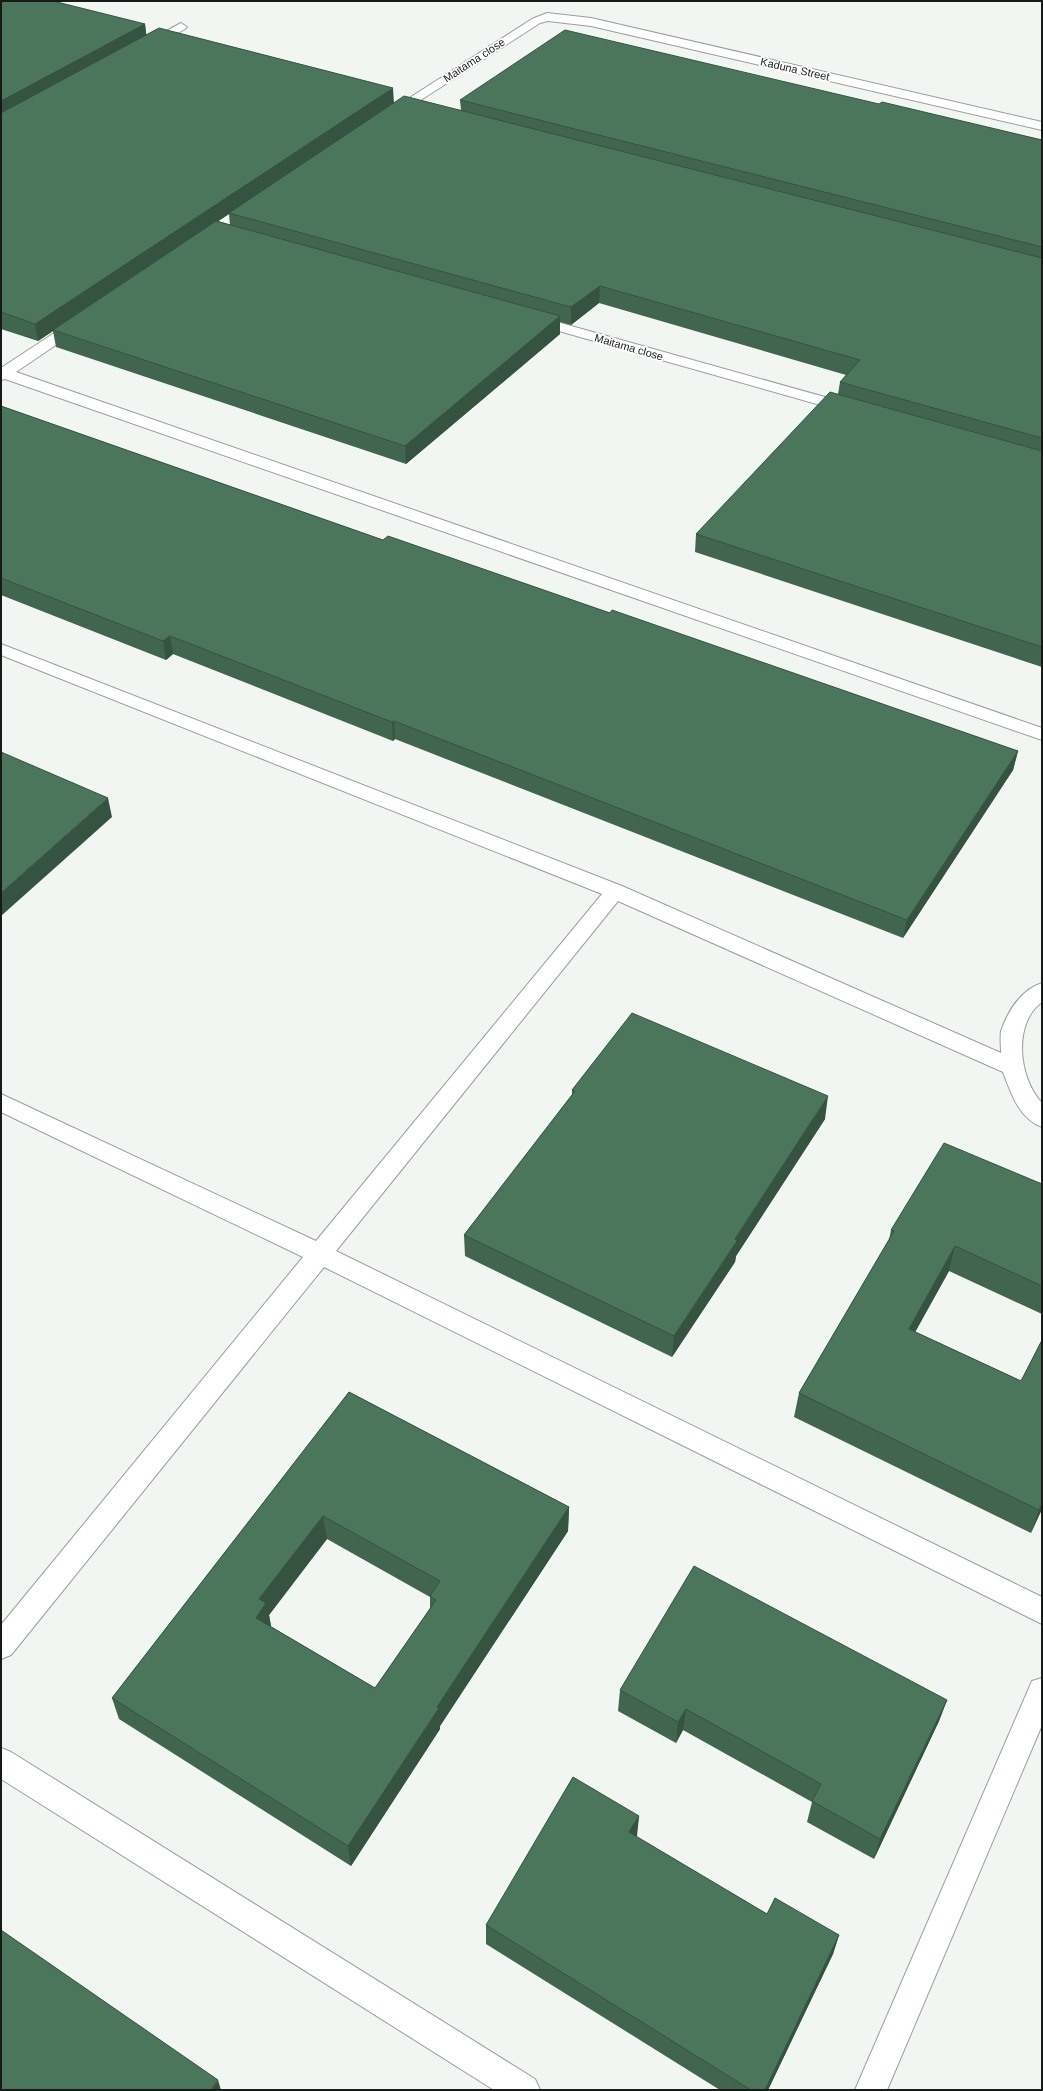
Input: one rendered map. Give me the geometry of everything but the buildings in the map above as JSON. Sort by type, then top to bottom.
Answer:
[{"type":"street","name":"Maitama close","points":[[376,124],[536,21],[547,17]]},
{"type":"street","name":"Kaduna Street","points":[[547,17],[591,22],[1042,126]]},
{"type":"street","points":[[139,49],[181,27]]},
{"type":"street","points":[[402,106],[418,110]]},
{"type":"street","name":"Maitama close","points":[[515,314],[866,413]]},
{"type":"street","points":[[3,374],[90,315]]},
{"type":"street","points":[[3,374],[1042,734]]},
{"type":"street","points":[[1,649],[615,891],[1012,1067]]},
{"type":"street","points":[[1,1646],[615,891]]},
{"type":"street","points":[[1042,991],[1027,1002],[1012,1032],[1012,1067],[1026,1101],[1042,1118]]},
{"type":"street","points":[[1,1102],[320,1254],[1042,1611]]},
{"type":"street","points":[[871,2090],[1042,1692]]},
{"type":"street","points":[[1,1762],[524,2090]]}]
